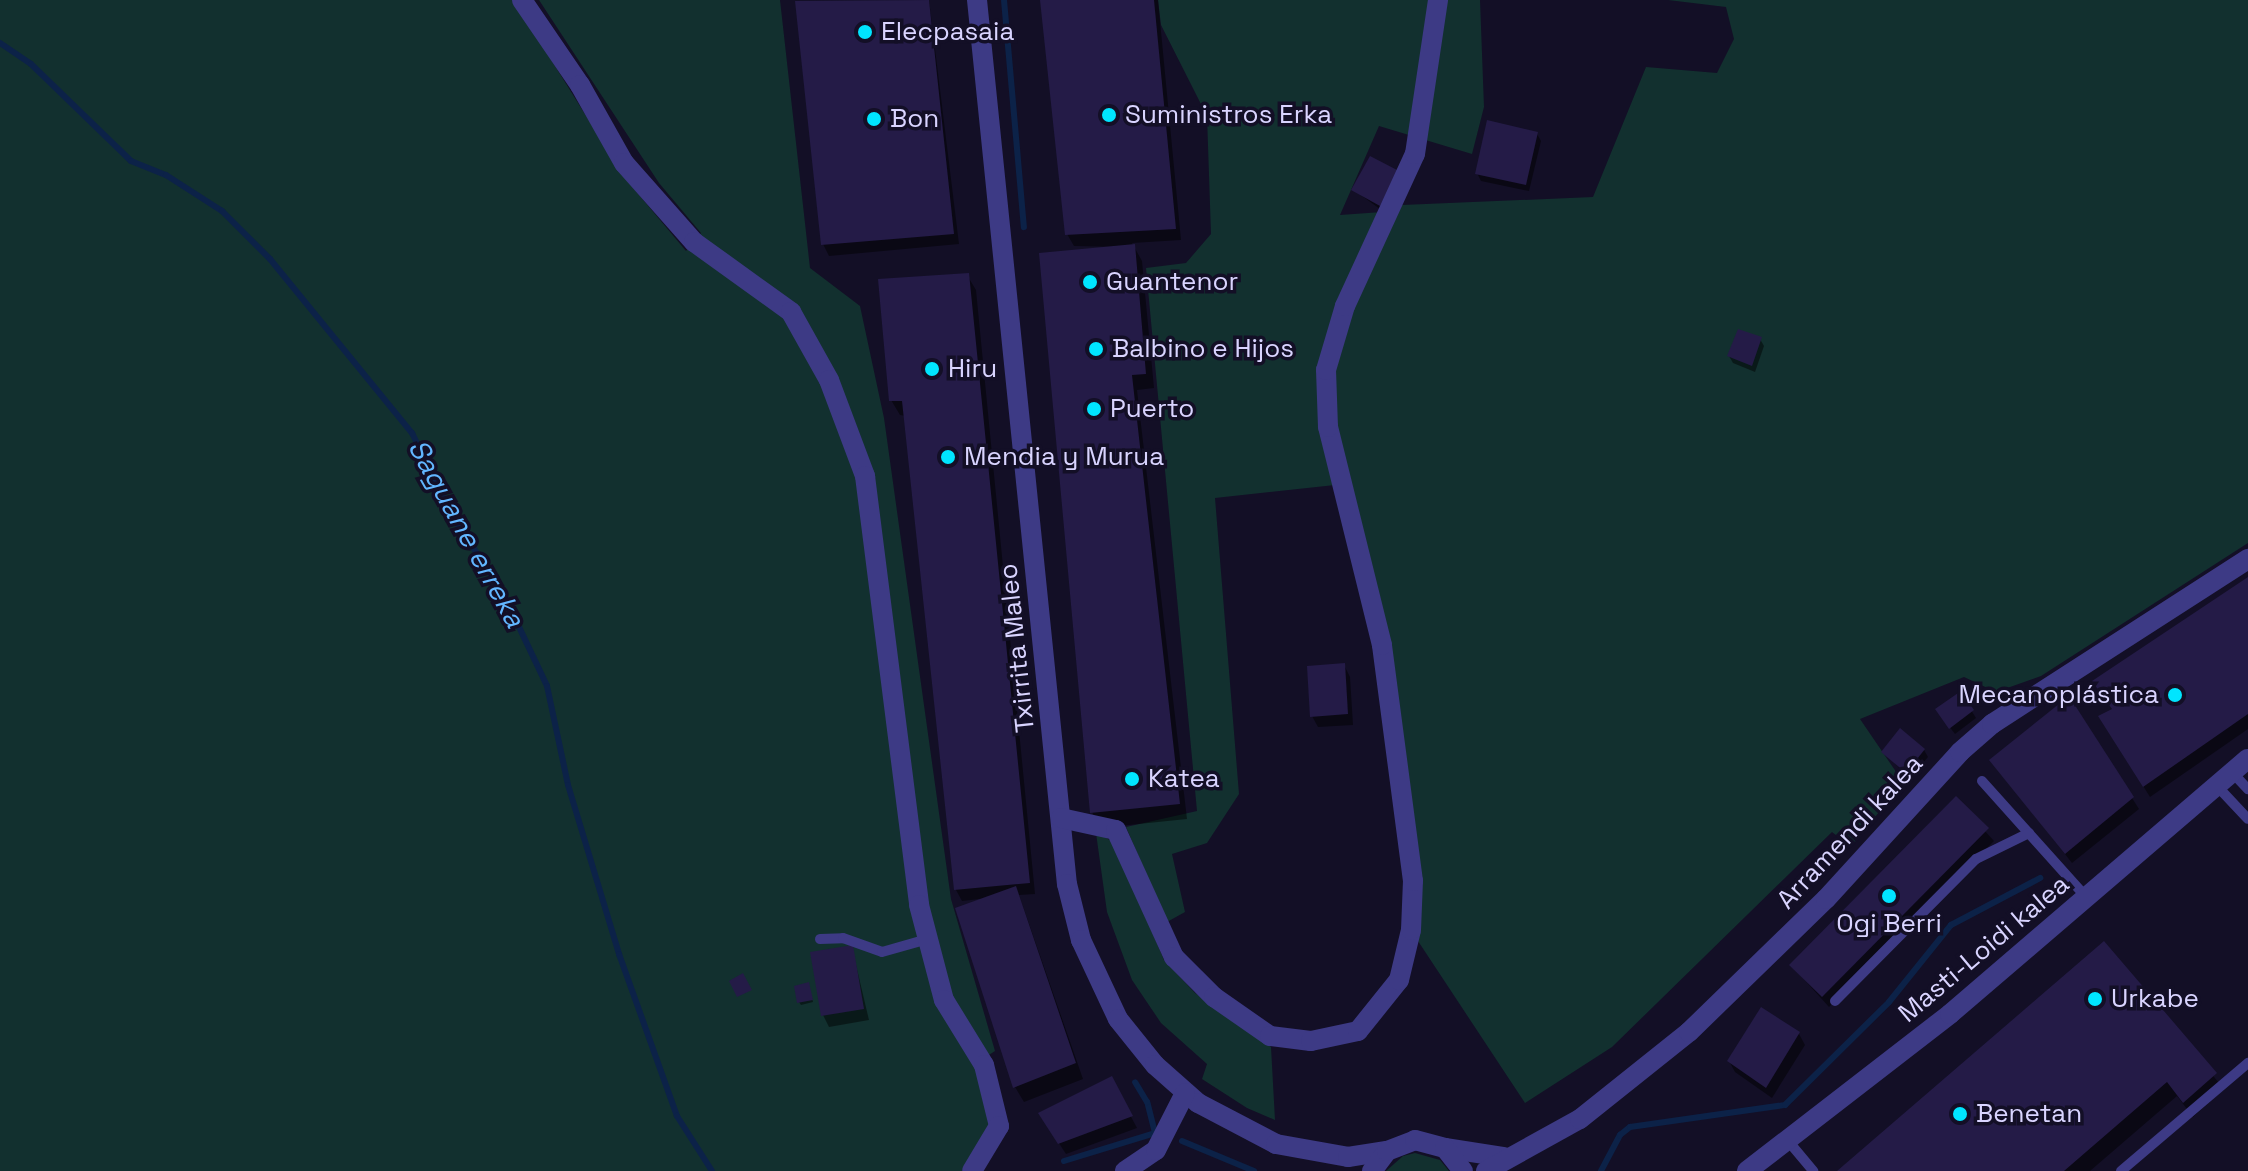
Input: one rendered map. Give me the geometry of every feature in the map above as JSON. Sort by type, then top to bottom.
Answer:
[{"type":"street","points":[[522,0],[580,85],[624,163],[694,242],[791,312],[829,380],[865,476],[906,817],[928,939],[944,1000],[984,1065],[999,1126],[972,1171]]},
{"type":"street","name":"Txirrita Maleo","points":[[977,0],[1072,912],[1091,967],[1118,1019],[1185,1093],[1249,1134],[1334,1156],[1358,1171]]},
{"type":"street","points":[[1061,818],[1116,830],[1174,957],[1214,997],[1270,1036],[1311,1041],[1358,1031],[1399,980],[1411,930],[1413,881],[1382,645],[1328,427],[1326,370],[1345,306],[1415,154],[1438,0]]},
{"type":"street","name":"Arramendi kalea","points":[[1486,1171],[1504,1157],[1580,1119],[1689,1032],[1826,899],[1960,752],[1992,724],[2248,559]]},
{"type":"street","name":"Masti-Loidi kalea","points":[[1747,1171],[1789,1142],[1950,1014],[2231,772]]},
{"type":"street","points":[[1125,1171],[1156,1150],[1185,1093]]},
{"type":"street","name":"Txirrita Maleo","points":[[1334,1156],[1387,1151],[1415,1140],[1504,1157]]},
{"type":"street","points":[[1445,1148],[1463,1171]]},
{"type":"street","points":[[1372,1171],[1387,1151]]},
{"type":"lane","points":[[2231,772],[2248,789]]},
{"type":"lane","points":[[2231,772],[2248,819]]},
{"type":"lane","points":[[1982,781],[2086,897]]},
{"type":"lane","points":[[1835,1001],[1976,859],[2029,833]]},
{"type":"lane","points":[[820,939],[843,938],[882,952],[928,939]]},
{"type":"lane","points":[[2121,1171],[2248,1063]]},
{"type":"lane","points":[[1789,1142],[1813,1171]]},
{"type":"green space","points":[[0,0],[514,0],[624,177],[686,251],[701,233],[659,183],[539,0],[780,0],[810,268],[860,306],[884,418],[951,899],[995,1051],[975,1064],[989,1124],[962,1171],[0,1171]]},
{"type":"green space","points":[[1158,0],[1480,0],[1484,107],[1472,154],[1379,126],[1340,215],[1382,212],[1320,368],[1335,485],[1215,498],[1239,794],[1207,843],[1172,854],[1185,912],[1167,922],[1126,827],[1197,811],[1146,268],[1186,263],[1211,234],[1207,116],[1161,25]]},
{"type":"green space","points":[[1668,0],[2248,0],[2248,543],[2041,676],[1996,692],[1964,677],[1860,719],[1903,782],[1851,847],[1832,832],[1612,1047],[1525,1103],[1416,938],[1422,886],[1337,425],[1332,371],[1352,307],[1402,205],[1593,197],[1646,67],[1717,73],[1734,39],[1726,7]]},
{"type":"green space","points":[[1096,833],[1114,842],[1164,960],[1195,993],[1271,1047],[1275,1120],[1247,1108],[1202,1079],[1207,1064],[1161,1023],[1132,980],[1107,912]]},
{"type":"green space","points":[[1415,1153],[1440,1160],[1449,1171],[1386,1171],[1403,1156]]},
{"type":"building","points":[[929,0],[954,234],[821,245],[795,1]]},
{"type":"building","name":"Suministros Erka","points":[[1040,0],[1154,0],[1176,229],[1065,235]]},
{"type":"building","points":[[1487,120],[1538,132],[1526,185],[1475,174]]},
{"type":"building","points":[[1370,156],[1399,171],[1380,206],[1351,190]]},
{"type":"building","points":[[1135,244],[1146,374],[1132,375],[1180,804],[1090,813],[1039,253]]},
{"type":"building","points":[[969,273],[1030,883],[954,890],[902,401],[889,401],[878,279]]},
{"type":"building","points":[[1738,329],[1762,337],[1752,366],[1727,356]]},
{"type":"building","name":"Mecanoplástica","points":[[2248,577],[2248,714],[2143,787],[2098,716],[2112,709],[2092,681]]},
{"type":"building","points":[[1345,663],[1348,714],[1310,717],[1307,666]]},
{"type":"building","points":[[1961,691],[1974,710],[1949,729],[1935,709]]},
{"type":"building","points":[[2069,696],[2134,797],[2065,854],[1989,760]]},
{"type":"building","points":[[1900,728],[1925,749],[1906,773],[1881,752]]},
{"type":"building","name":"Ogi Berri","points":[[1956,796],[1989,828],[1822,997],[1789,965]]},
{"type":"building","points":[[1016,886],[1076,1063],[1013,1088],[955,908]]},
{"type":"building","name":"Urkabe","points":[[2104,941],[2217,1073],[2183,1103],[2167,1082],[2064,1171],[1837,1171]]},
{"type":"building","points":[[853,945],[864,1009],[821,1016],[810,952]]},
{"type":"building","points":[[743,973],[752,990],[737,997],[729,981]]},
{"type":"building","points":[[809,982],[813,1000],[797,1003],[794,986]]},
{"type":"building","points":[[1761,1007],[1800,1032],[1766,1088],[1727,1061]]},
{"type":"building","points":[[1112,1076],[1133,1116],[1058,1144],[1038,1113]]},
{"type":"waterway","points":[[1004,0],[1024,227]]},
{"type":"waterway","name":"Saguane erreka","points":[[0,43],[31,64],[131,161],[166,175],[222,211],[270,259],[412,433],[456,522],[501,589],[547,686],[568,785],[619,954],[677,1116],[712,1171]]},
{"type":"waterway","points":[[1601,1171],[1620,1135],[1630,1127],[1785,1105],[1889,1002],[1951,925],[2040,878]]},
{"type":"waterway","points":[[1064,1161],[1155,1133],[1147,1102],[1135,1082]]},
{"type":"waterway","points":[[1182,1141],[1254,1171]]},
{"type":"place","name":"Elecpasaia","points":[[865,32]]},
{"type":"place","name":"Suministros Erka","points":[[1109,115]]},
{"type":"place","name":"Bon","points":[[874,119]]},
{"type":"place","name":"Guantenor","points":[[1090,282]]},
{"type":"place","name":"Balbino e Hijos","points":[[1096,349]]},
{"type":"place","name":"Hiru","points":[[932,369]]},
{"type":"place","name":"Puerto","points":[[1094,409]]},
{"type":"place","name":"Mendia y Murua","points":[[948,457]]},
{"type":"place","name":"Mecanoplástica","points":[[2175,695]]},
{"type":"place","name":"Katea","points":[[1132,779]]},
{"type":"place","name":"Ogi Berri","points":[[1889,896]]},
{"type":"place","name":"Urkabe","points":[[2095,999]]},
{"type":"place","name":"Benetan","points":[[1960,1114]]}]
